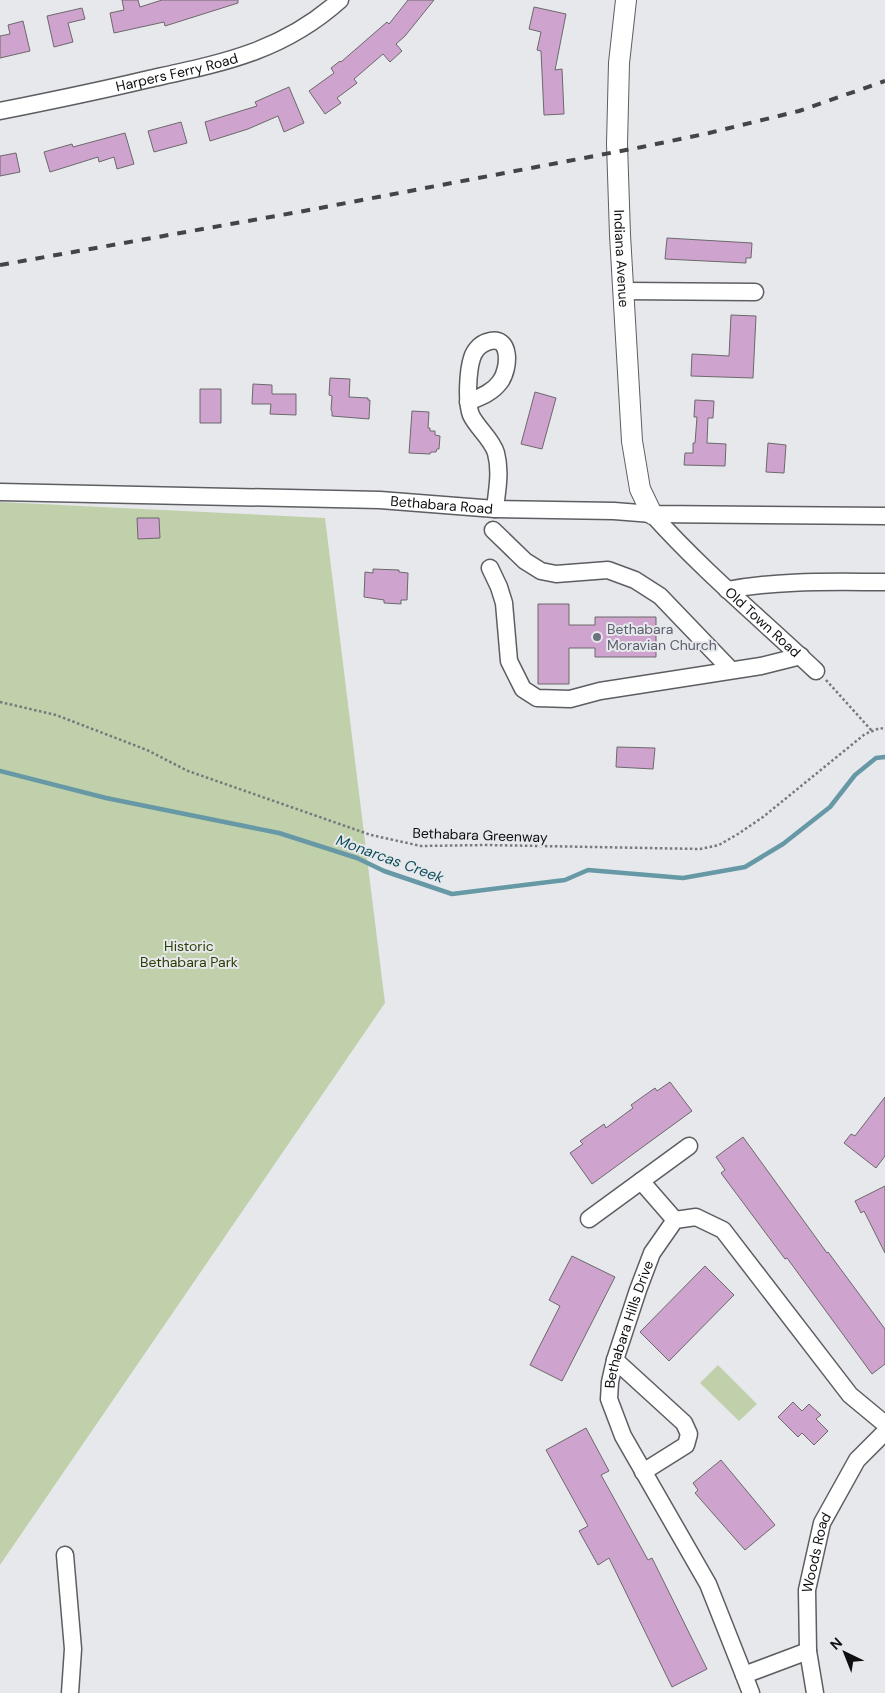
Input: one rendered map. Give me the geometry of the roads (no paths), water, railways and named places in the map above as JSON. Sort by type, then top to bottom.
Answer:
[{"type":"main road","name":"Indiana Avenue","points":[[626,0],[619,64],[618,144],[623,291],[634,458],[640,489],[652,514]]},
{"type":"street","name":"Harpers Ferry Road","points":[[0,111],[227,62],[260,51],[284,39],[340,0]]},
{"type":"street","points":[[623,291],[755,292]]},
{"type":"street","points":[[468,402],[470,414],[495,451],[499,476],[495,509]]},
{"type":"street","name":"Bethabara Road","points":[[0,492],[380,500],[495,509],[614,511],[652,514],[885,516]]},
{"type":"street","name":"Old Town Road","points":[[652,514],[676,541],[727,590],[816,670]]},
{"type":"street","points":[[493,530],[526,561],[541,571],[556,574],[608,570],[635,580],[660,596],[730,670]]},
{"type":"street","points":[[490,568],[504,603],[509,660],[523,689],[537,698],[570,699],[600,691],[761,666],[801,656]]},
{"type":"street","points":[[727,590],[748,586],[797,582],[885,582]]},
{"type":"street","points":[[589,1219],[689,1146]]},
{"type":"street","points":[[641,1181],[675,1220],[696,1217],[723,1230],[850,1395],[885,1424]]},
{"type":"street","name":"Bethabara Hills Drive","points":[[675,1220],[652,1253],[615,1360],[610,1382],[609,1399],[623,1436],[708,1584],[751,1693]]},
{"type":"street","points":[[615,1360],[684,1423],[689,1434],[686,1445],[643,1472]]},
{"type":"street","name":"Woods Road","points":[[815,1693],[808,1651],[807,1590],[822,1523],[857,1460],[885,1432]]},
{"type":"street","points":[[65,1555],[73,1649],[70,1693]]},
{"type":"street","points":[[744,1675],[808,1651]]},
{"type":"waterway","name":"Monarcas Creek","points":[[0,771],[106,798],[279,833],[357,858],[384,871],[452,894],[565,880],[588,870],[683,878],[745,867],[783,844],[830,807],[855,775],[876,758],[885,757]]},
{"type":"railway","points":[[0,265],[304,211],[642,147],[799,111],[885,81]]},
{"type":"place","name":"Bethabara Moravian Church","points":[[597,637]]},
{"type":"park label","name":"Historic Bethabara Park","points":[[189,954]]}]
